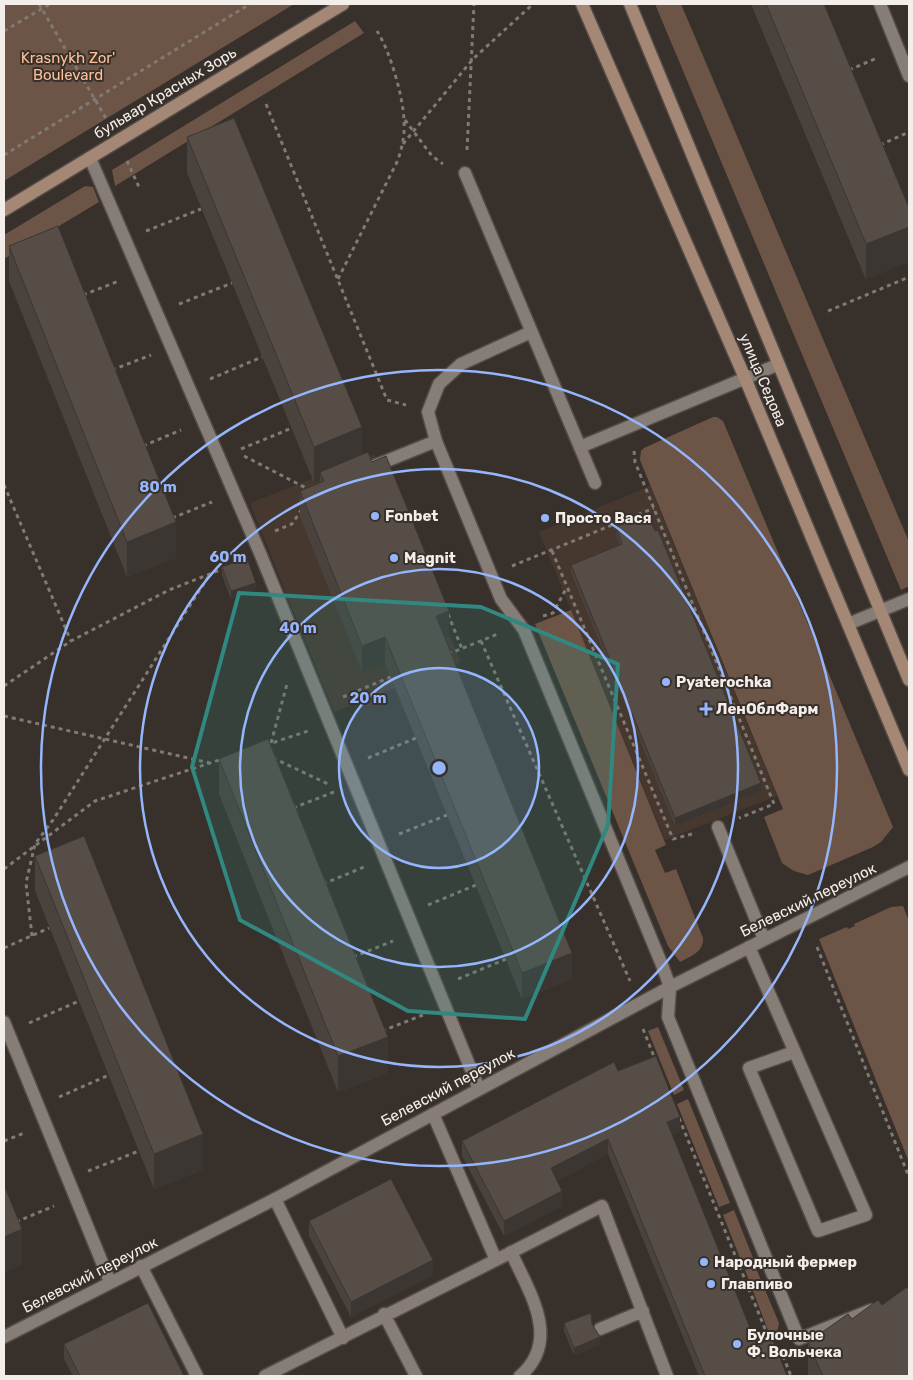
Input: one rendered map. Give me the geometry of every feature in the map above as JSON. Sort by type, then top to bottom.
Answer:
[{"type":"main road","name":"бульвар Красных Зорь","points":[[4,210],[343,4]]},
{"type":"main road","name":"улица Седова","points":[[582,4],[745,378],[909,770]]},
{"type":"main road","name":"улица Седова","points":[[630,4],[909,680]]},
{"type":"street","points":[[880,4],[909,76]]},
{"type":"street","points":[[90,158],[260,553],[479,1089]]},
{"type":"street","points":[[465,173],[595,484]]},
{"type":"street","points":[[531,332],[461,364],[439,384],[428,412],[436,441],[501,599],[520,625],[670,987],[668,1017],[800,1339],[882,1306]]},
{"type":"street","points":[[580,447],[778,365]]},
{"type":"street","points":[[358,473],[436,441]]},
{"type":"street","points":[[848,624],[909,599]]},
{"type":"street","points":[[718,827],[764,939]]},
{"type":"street","name":"Белевский переулок","points":[[4,1337],[275,1198],[670,987],[909,868]]},
{"type":"street","points":[[749,947],[866,1215],[818,1231],[749,1068],[794,1052]]},
{"type":"street","points":[[6,1027],[110,1282]]},
{"type":"street","points":[[433,1114],[496,1260]]},
{"type":"street","points":[[275,1198],[343,1338]]},
{"type":"street","points":[[265,1376],[343,1338],[384,1314],[602,1206],[667,1376]]},
{"type":"street","points":[[511,1252],[538,1313],[541,1331],[539,1349],[532,1366],[520,1376]]},
{"type":"street","points":[[141,1266],[197,1376]]},
{"type":"street","points":[[600,1329],[643,1311]]},
{"type":"street","points":[[384,1314],[416,1376]]},
{"type":"path","points":[[39,4],[96,98]]},
{"type":"path","points":[[4,31],[50,4]]},
{"type":"path","points":[[4,155],[250,4]]},
{"type":"path","points":[[404,120],[432,156],[442,164],[465,173],[474,4]]},
{"type":"path","points":[[403,145],[472,59],[534,4]]},
{"type":"path","points":[[338,280],[397,162],[403,145],[404,120],[389,54],[377,31]]},
{"type":"path","points":[[847,71],[899,49]]},
{"type":"path","points":[[266,104],[387,400],[428,412]]},
{"type":"path","points":[[878,146],[909,132]]},
{"type":"path","points":[[125,240],[201,208]]},
{"type":"path","points":[[81,296],[140,273]]},
{"type":"path","points":[[828,311],[909,277]]},
{"type":"path","points":[[157,313],[232,283]]},
{"type":"path","points":[[111,370],[171,346]]},
{"type":"path","points":[[189,388],[262,357]]},
{"type":"path","points":[[142,446],[203,421]]},
{"type":"path","points":[[292,428],[235,451],[312,492]]},
{"type":"path","points":[[552,550],[673,839],[718,827],[774,804],[635,462],[635,448]]},
{"type":"path","points":[[4,485],[71,641]]},
{"type":"path","points":[[171,518],[234,493]]},
{"type":"path","points":[[254,540],[292,524],[302,508]]},
{"type":"path","points":[[532,559],[654,508]]},
{"type":"path","points":[[4,686],[71,641],[169,590],[260,553]]},
{"type":"path","points":[[32,936],[26,883],[35,844],[53,820],[210,574]]},
{"type":"path","points":[[445,656],[552,613],[567,586]]},
{"type":"path","points":[[448,613],[462,649]]},
{"type":"path","points":[[482,641],[630,982]]},
{"type":"path","points":[[271,743],[297,645]]},
{"type":"path","points":[[322,705],[401,673]]},
{"type":"path","points":[[4,716],[211,763]]},
{"type":"path","points":[[263,746],[330,724]]},
{"type":"path","points":[[347,766],[416,738]]},
{"type":"path","points":[[4,869],[95,800],[229,757]]},
{"type":"path","points":[[272,757],[339,790],[291,809]]},
{"type":"path","points":[[378,843],[447,815]]},
{"type":"path","points":[[313,888],[385,859]]},
{"type":"path","points":[[407,913],[476,885]]},
{"type":"path","points":[[4,948],[49,928]]},
{"type":"path","points":[[352,958],[415,932]]},
{"type":"path","points":[[817,947],[909,1178]]},
{"type":"path","points":[[437,987],[506,959]]},
{"type":"path","points":[[6,1027],[79,1001]]},
{"type":"path","points":[[372,1035],[445,1006]]},
{"type":"path","points":[[643,1030],[658,1065]]},
{"type":"path","points":[[38,1106],[109,1076]]},
{"type":"path","points":[[676,1110],[768,1340],[775,1346]]},
{"type":"path","points":[[68,1179],[139,1151]]},
{"type":"path","points":[[15,1223],[75,1197]]},
{"type":"highlighted area","points":[[239,593],[481,607],[618,664],[608,825],[525,1019],[408,1011],[240,920],[192,767]]},
{"type":"shaded area","points":[[374,454],[461,662],[334,712],[250,503]]},
{"type":"shaded area","name":"Pyaterochka","points":[[650,486],[777,796],[665,840],[539,532]]},
{"type":"green space","name":"Krasnykh Zor' Boulevard","points":[[4,4],[294,4],[4,181]]},
{"type":"green space","points":[[655,4],[681,4],[909,542],[909,586],[901,590]]},
{"type":"green space","points":[[355,21],[364,33],[115,186],[112,170]]},
{"type":"green space","points":[[85,186],[93,187],[99,202],[4,259],[4,235]]},
{"type":"green space","points":[[713,417],[723,421],[893,827],[881,842],[873,847],[808,875],[794,871],[782,863],[764,817],[783,809],[640,460],[641,451],[644,448]]},
{"type":"green space","points":[[571,610],[666,845],[655,850],[665,873],[676,869],[703,938],[703,943],[699,950],[680,962],[668,946],[535,624]]},
{"type":"green space","points":[[903,906],[909,921],[909,1162],[819,939],[847,927],[848,929],[855,926],[854,924],[891,907]]},
{"type":"green space","points":[[658,1027],[684,1090],[674,1095],[648,1031]]},
{"type":"green space","points":[[688,1099],[730,1203],[719,1207],[677,1104]]},
{"type":"green space","points":[[734,1210],[753,1258],[742,1263],[723,1215]]},
{"type":"green space","points":[[755,1266],[779,1323],[778,1329],[771,1338],[745,1270]]},
{"type":"building","points":[[766,4],[824,4],[909,208],[909,227],[866,244]]},
{"type":"building","points":[[234,118],[362,427],[314,447],[187,137]]},
{"type":"building","points":[[58,226],[176,522],[127,542],[9,246]]},
{"type":"building","points":[[368,452],[372,462],[386,456],[449,611],[436,616],[572,953],[522,973],[385,637],[362,646],[300,491],[324,481],[320,472]]},
{"type":"building","name":"Pyaterochka","points":[[648,514],[655,531],[658,530],[761,783],[675,818],[571,565],[622,544],[616,527]]},
{"type":"building","points":[[247,558],[256,583],[231,591],[222,567]]},
{"type":"building","points":[[268,739],[388,1037],[338,1056],[219,759]]},
{"type":"building","points":[[84,836],[203,1134],[154,1154],[35,856]]},
{"type":"building","points":[[656,1056],[680,1117],[667,1122],[757,1345],[772,1338],[787,1376],[705,1376],[608,1139],[551,1168],[562,1191],[504,1221],[462,1141],[614,1062],[618,1071]]},
{"type":"building","points":[[391,1179],[433,1260],[351,1302],[309,1221]]},
{"type":"building","points":[[4,1185],[22,1229],[4,1237]]},
{"type":"building","points":[[907,1287],[909,1290],[909,1376],[823,1376],[808,1342],[848,1314],[852,1319],[878,1300],[882,1305]]},
{"type":"building","points":[[148,1303],[184,1376],[80,1376],[64,1344]]},
{"type":"building","points":[[591,1313],[592,1324],[600,1337],[574,1348],[564,1323]]},
{"type":"place","name":"Fonbet","points":[[375,516]]},
{"type":"place","name":"Просто Вася","points":[[545,518]]},
{"type":"place","name":"Magnit","points":[[394,558]]},
{"type":"place","name":"Pyaterochka","points":[[666,682]]},
{"type":"place","name":"ЛенОблФарм","points":[[706,709]]},
{"type":"place","name":"Народный фермер","points":[[704,1262]]},
{"type":"place","name":"Главпиво","points":[[711,1284]]},
{"type":"place","name":"Булочные Ф. Вольчека","points":[[737,1344]]}]
